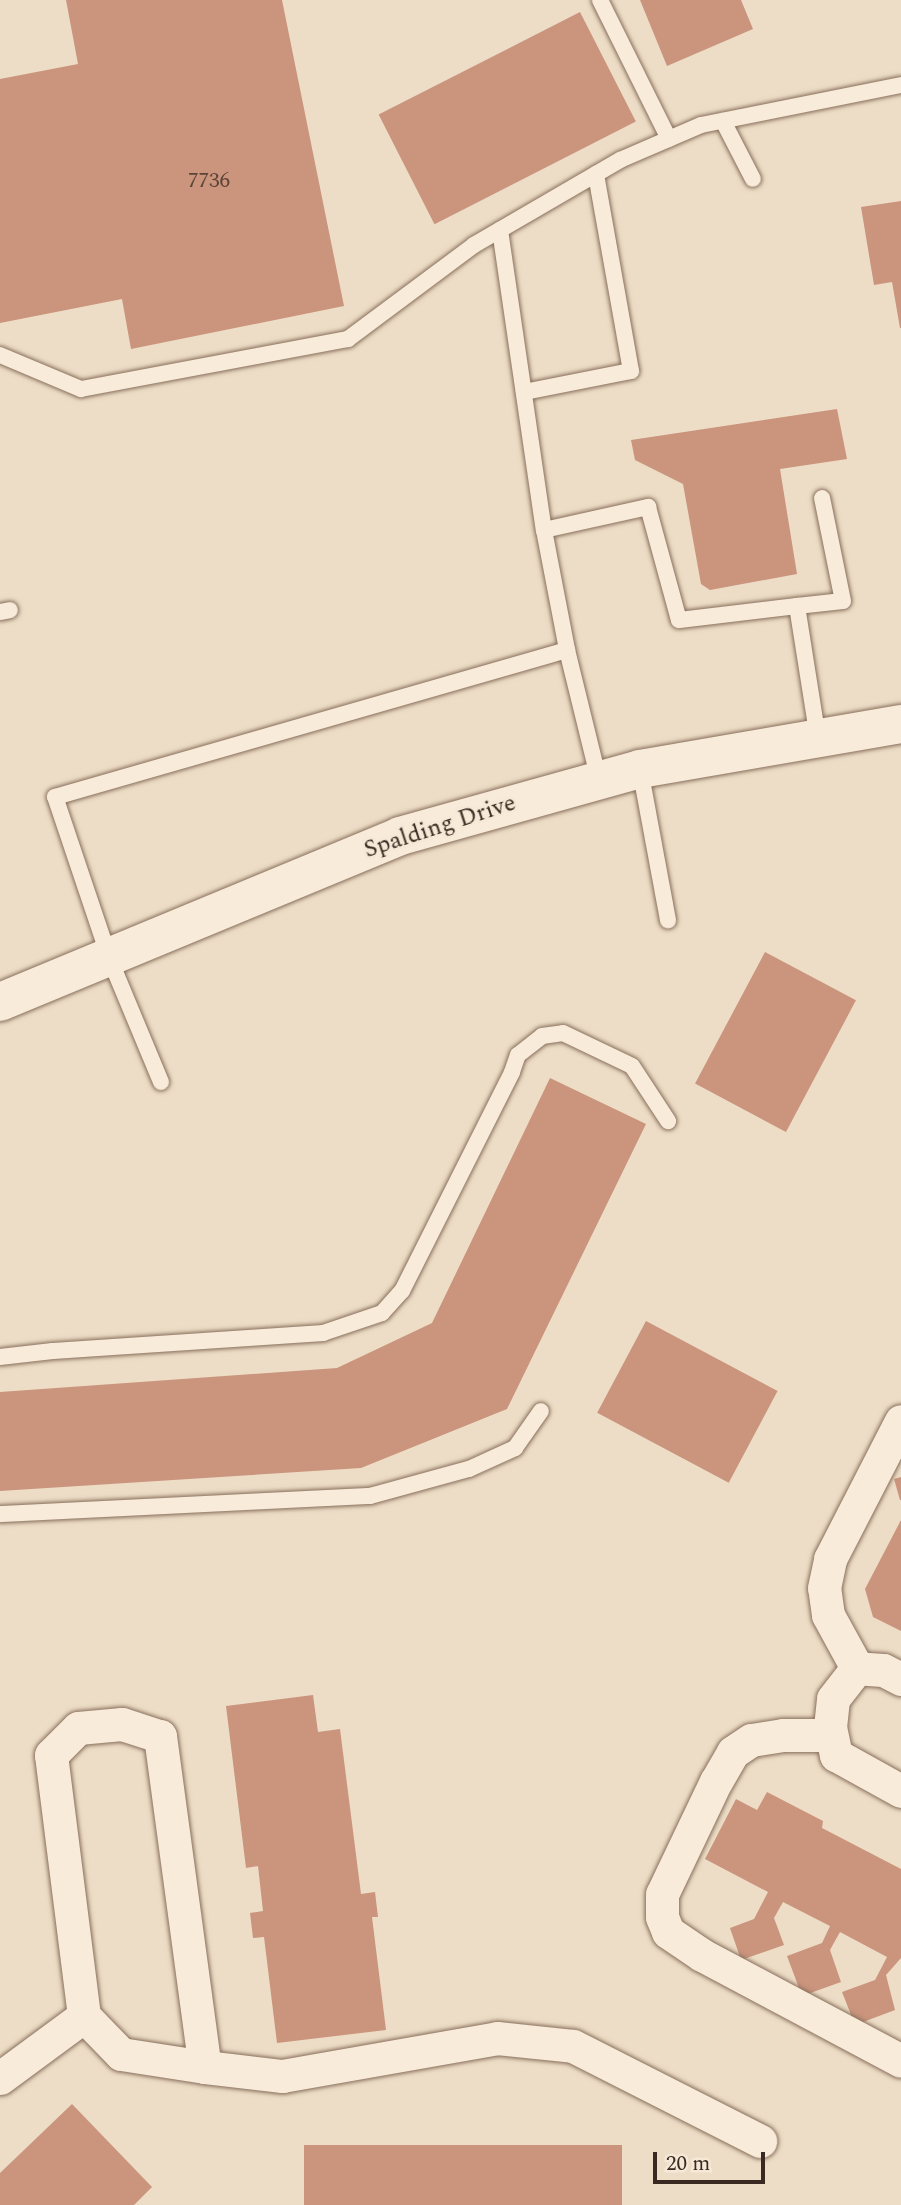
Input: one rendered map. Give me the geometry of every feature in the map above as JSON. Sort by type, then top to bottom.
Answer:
[{"type":"main road","name":"Spalding Drive","points":[[0,1002],[400,836],[640,769],[901,724]]},
{"type":"street","points":[[857,1668],[828,1615],[824,1588],[830,1559],[900,1424]]},
{"type":"street","points":[[857,1668],[883,1670],[901,1679]]},
{"type":"street","points":[[857,1668],[834,1699],[831,1735],[836,1755],[901,1791]]},
{"type":"street","points":[[205,2067],[160,1736],[122,1724],[78,1728],[51,1755],[84,2016],[121,2054],[205,2067],[282,2076],[497,2038],[573,2046],[760,2141]]},
{"type":"street","points":[[831,1735],[783,1735],[751,1740],[733,1752],[716,1781],[663,1894],[662,1917],[668,1932],[702,1955],[901,2061]]},
{"type":"street","points":[[0,2078],[84,2016]]},
{"type":"lane","points":[[600,0],[669,139]]},
{"type":"lane","points":[[0,355],[81,389],[348,339],[474,244],[596,174],[669,139],[701,125],[901,85]]},
{"type":"lane","points":[[723,121],[753,179]]},
{"type":"lane","points":[[524,392],[631,371],[596,174]]},
{"type":"lane","points":[[500,230],[544,530],[567,650],[598,780]]},
{"type":"lane","points":[[544,530],[648,507],[679,620],[843,601],[822,498]]},
{"type":"lane","points":[[797,606],[818,738]]},
{"type":"lane","points":[[161,1082],[109,957],[55,797],[567,650]]},
{"type":"lane","points":[[640,769],[668,920]]},
{"type":"lane","points":[[0,1357],[53,1350],[323,1333],[382,1313],[402,1291],[512,1072],[518,1055],[542,1036],[563,1033],[632,1066],[668,1121]]},
{"type":"lane","points":[[0,1514],[370,1496],[469,1469],[515,1448],[541,1411]]},
{"type":"building","points":[[66,0],[282,0],[344,306],[131,349],[122,299],[0,323],[0,79],[78,64]]},
{"type":"building","points":[[640,0],[741,0],[753,29],[667,66]]},
{"type":"building","points":[[580,12],[636,122],[434,224],[379,115]]},
{"type":"building","points":[[901,201],[900,328],[892,282],[874,285],[861,207]]},
{"type":"building","points":[[837,409],[847,459],[780,469],[797,574],[710,590],[701,584],[683,484],[635,460],[631,440]]},
{"type":"building","points":[[765,952],[856,1000],[786,1132],[695,1084]]},
{"type":"building","points":[[550,1078],[646,1124],[507,1409],[361,1468],[0,1491],[0,1392],[337,1368],[432,1323]]},
{"type":"building","points":[[646,1321],[778,1391],[729,1483],[597,1413]]},
{"type":"building","points":[[901,1477],[901,1500],[900,1500],[894,1479]]},
{"type":"building","points":[[901,1520],[901,1631],[873,1617],[865,1589]]},
{"type":"building","points":[[313,1695],[318,1732],[340,1729],[361,1894],[375,1892],[378,1917],[372,1917],[386,2030],[277,2043],[264,1937],[253,1938],[250,1913],[263,1911],[258,1866],[246,1868],[226,1706]]},
{"type":"building","points":[[767,1792],[823,1821],[822,1828],[901,1869],[901,1958],[886,1975],[895,2010],[855,2025],[842,1992],[875,1980],[887,1957],[840,1932],[830,1950],[841,1982],[802,1996],[787,1956],[822,1943],[830,1926],[783,1902],[774,1918],[784,1945],[741,1960],[730,1928],[754,1919],[768,1892],[705,1859],[736,1799],[757,1810]]},
{"type":"building","points":[[72,2104],[152,2187],[134,2205],[0,2205],[0,2173]]},
{"type":"building","points":[[304,2145],[622,2145],[622,2205],[304,2205]]}]
